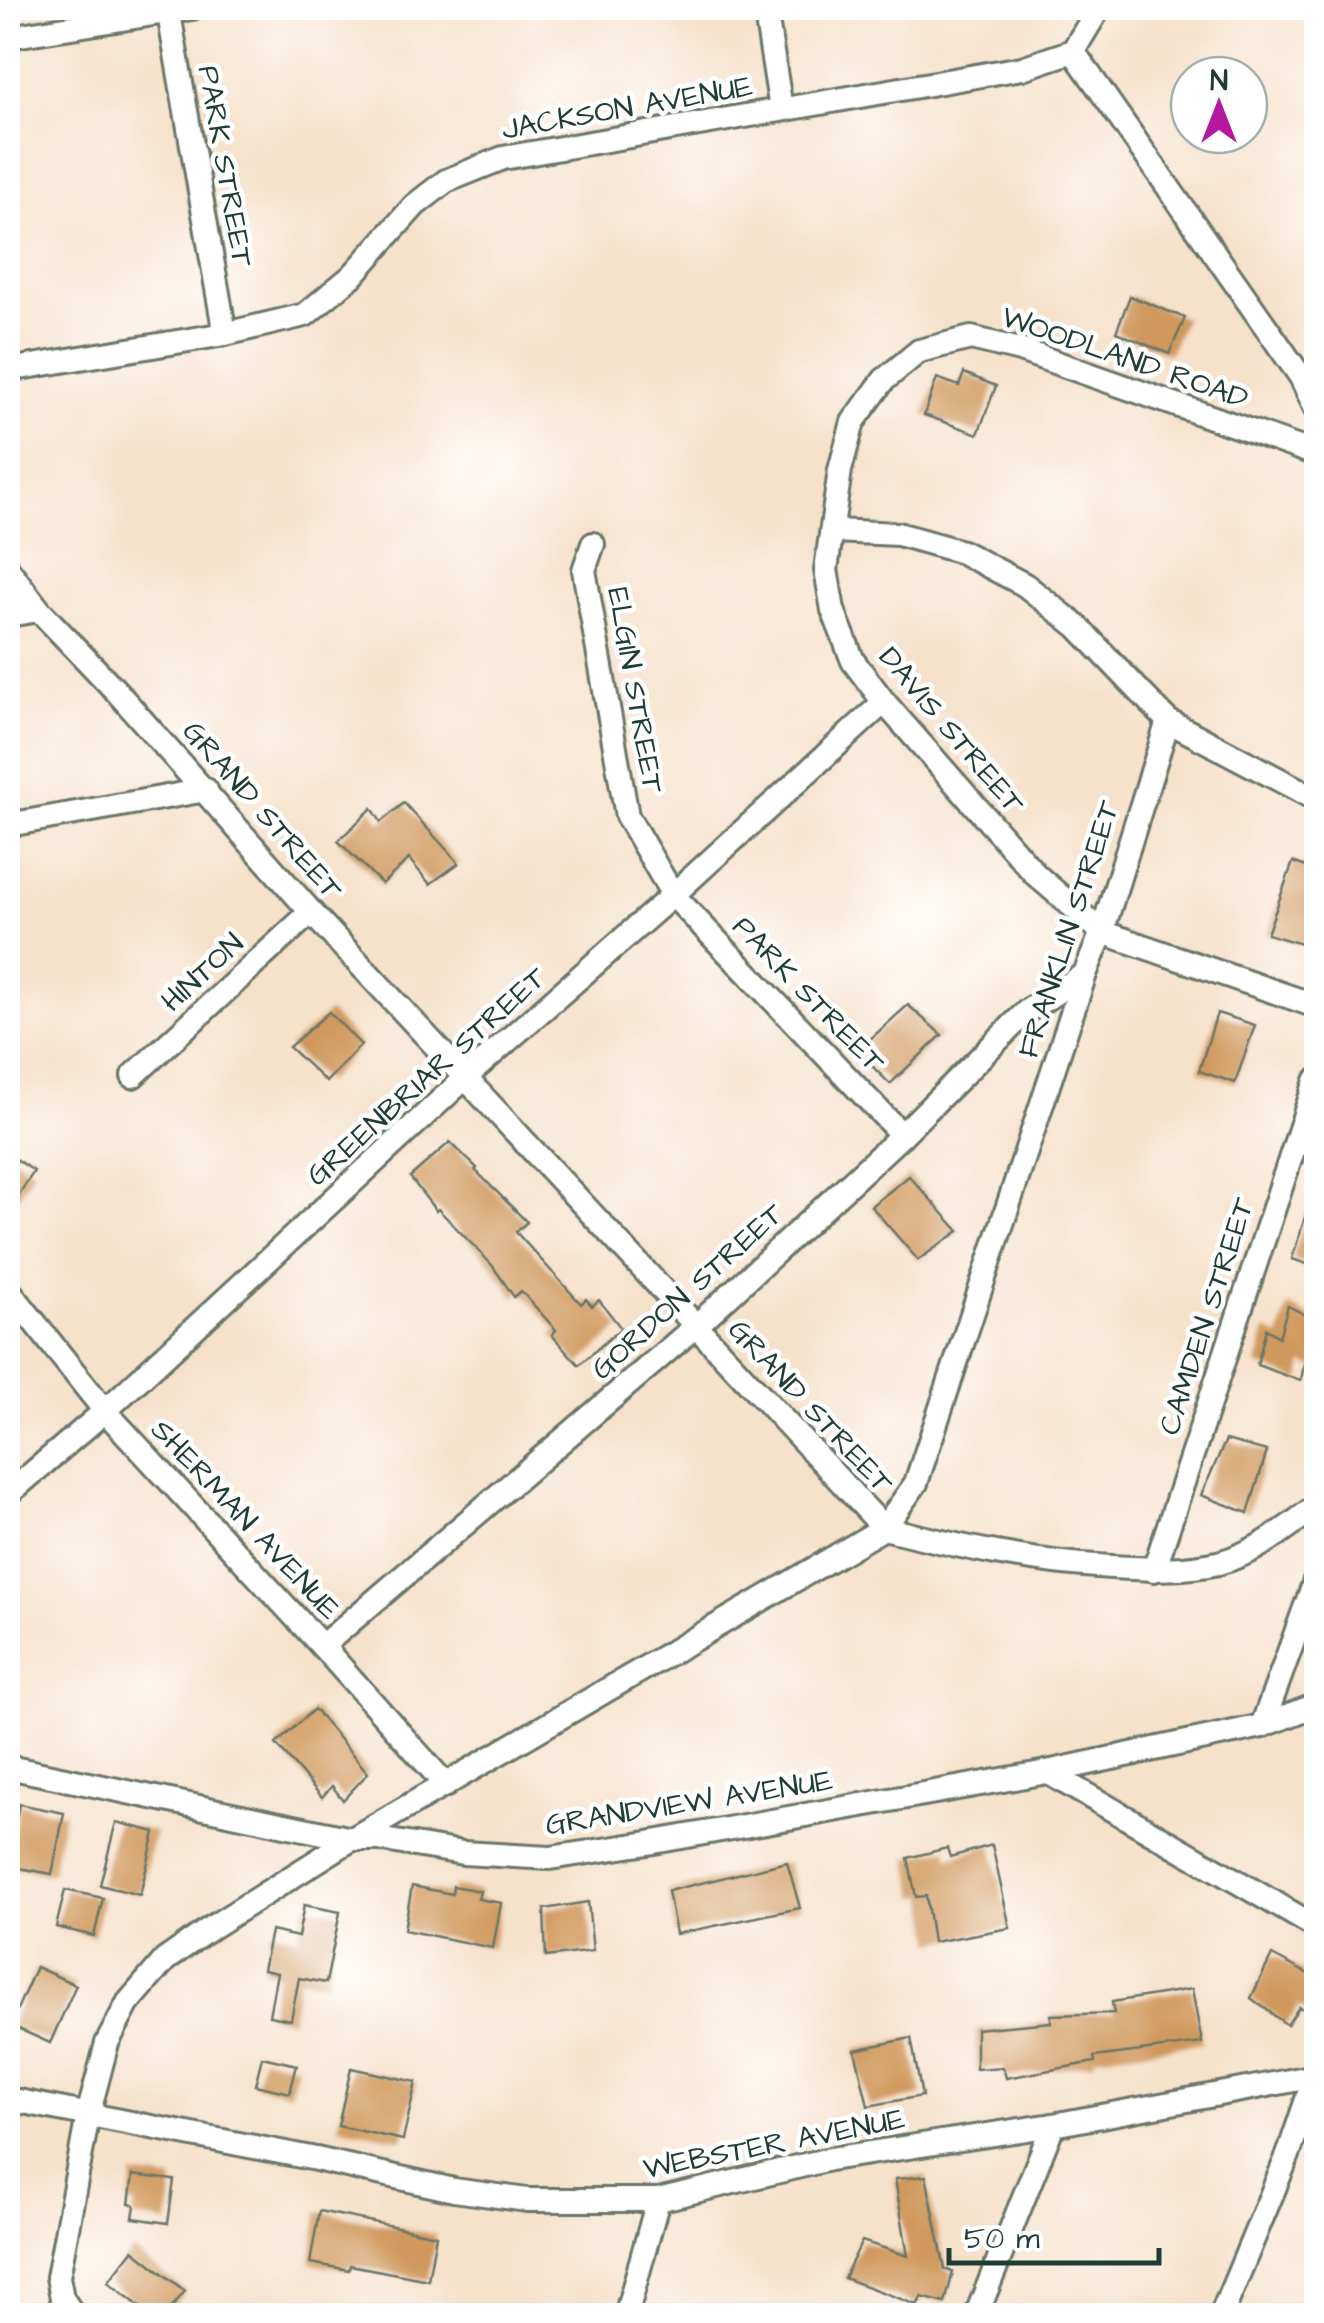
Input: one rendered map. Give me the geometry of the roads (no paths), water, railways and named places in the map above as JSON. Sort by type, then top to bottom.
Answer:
[{"type":"street","points":[[764,8],[781,109]]},
{"type":"street","points":[[1100,8],[1073,50],[1301,377],[1316,409]]},
{"type":"street","points":[[8,37],[176,9]]},
{"type":"street","name":"PARK STREET","points":[[176,9],[225,334]]},
{"type":"street","name":"JACKSON AVENUE","points":[[8,370],[225,334],[304,315],[352,276],[415,205],[446,181],[502,158],[1022,68],[1073,50]]},
{"type":"street","name":"WOODLAND ROAD","points":[[972,338],[1020,350],[1316,454]]},
{"type":"street","name":"DAVIS STREET","points":[[972,338],[919,351],[884,380],[852,422],[840,470],[826,570],[833,610],[853,661],[884,702],[1036,875],[1102,932]]},
{"type":"street","points":[[833,530],[898,534],[946,547],[1025,585],[1077,626],[1168,720],[1316,799]]},
{"type":"street","name":"ELGIN STREET","points":[[593,544],[584,570],[627,816],[673,895]]},
{"type":"street","name":"GRAND STREET","points":[[8,568],[39,610],[206,790],[311,912],[884,1528],[352,1839],[166,1960],[128,2003],[107,2043],[88,2115],[58,2277],[68,2306]]},
{"type":"street","points":[[8,615],[39,610]]},
{"type":"street","name":"GREENBRIAR STREET","points":[[8,1494],[105,1412],[466,1077],[884,702]]},
{"type":"street","name":"FRANKLIN STREET","points":[[884,1528],[916,1483],[1102,932],[1168,720]]},
{"type":"street","points":[[8,825],[206,790]]},
{"type":"street","name":"PARK STREET","points":[[673,895],[902,1134]]},
{"type":"street","name":"HINTON","points":[[134,1076],[311,912]]},
{"type":"street","points":[[1102,932],[1316,1006]]},
{"type":"street","name":"GORDON STREET","points":[[322,1646],[696,1326],[1027,1012],[1085,974]]},
{"type":"street","name":"CAMDEN STREET","points":[[1154,1570],[1316,1080]]},
{"type":"street","name":"SHERMAN AVENUE","points":[[8,1289],[105,1412],[446,1785]]},
{"type":"street","points":[[884,1528],[960,1547],[1057,1564],[1154,1570],[1219,1562],[1272,1540],[1316,1506]]},
{"type":"street","points":[[1262,1726],[1316,1578]]},
{"type":"street","name":"GRANDVIEW AVENUE","points":[[8,1767],[352,1839],[463,1853],[550,1858],[1047,1772],[1262,1726],[1316,1705]]},
{"type":"street","points":[[1047,1772],[1316,1927]]},
{"type":"street","points":[[1221,2316],[1288,2155],[1316,2076]]},
{"type":"street","name":"WEBSTER AVENUE","points":[[8,2099],[472,2192],[527,2200],[658,2200],[830,2158],[1054,2125],[1316,2076]]},
{"type":"street","points":[[976,2316],[1054,2125]]},
{"type":"street","points":[[626,2316],[658,2200]]}]
